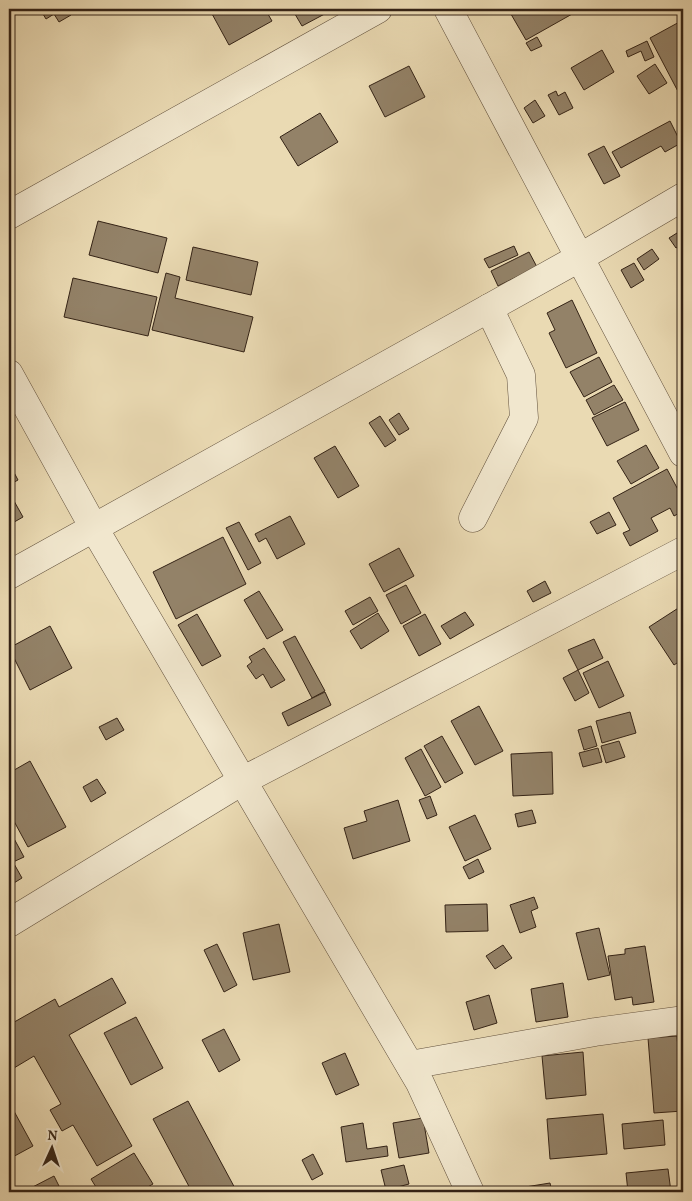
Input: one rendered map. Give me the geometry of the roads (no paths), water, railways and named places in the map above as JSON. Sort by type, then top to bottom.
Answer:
[{"type":"street","points":[[9,215],[378,9]]},
{"type":"street","points":[[448,9],[683,452]]},
{"type":"street","points":[[9,575],[579,258],[683,197]]},
{"type":"street","points":[[473,518],[524,418],[521,375],[489,308]]},
{"type":"street","points":[[9,374],[94,528],[410,1065],[470,1192]]},
{"type":"street","points":[[9,923],[242,781],[683,552]]},
{"type":"street","points":[[410,1065],[595,1032],[683,1020]]}]
